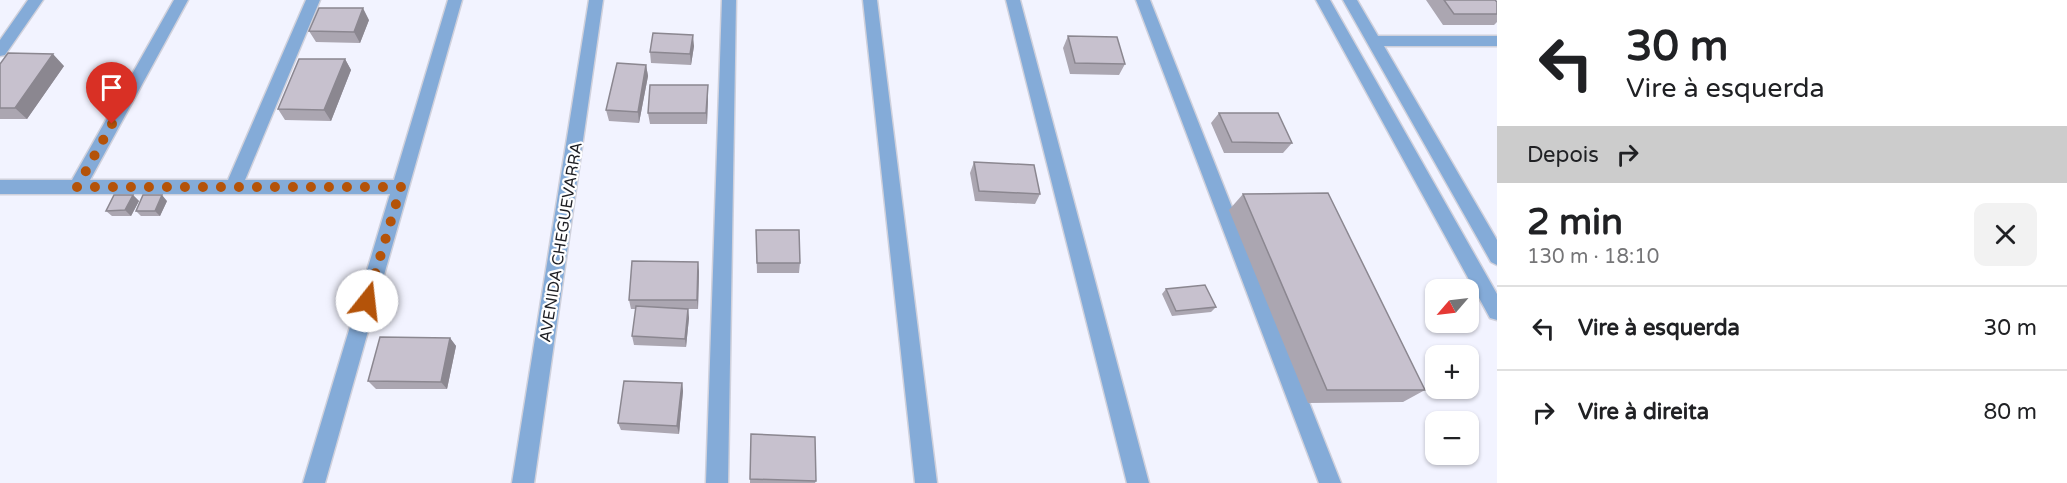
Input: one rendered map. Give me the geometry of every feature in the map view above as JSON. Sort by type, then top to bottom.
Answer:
[{"type":"street","points":[[0,51],[36,0]]},
{"type":"street","points":[[77,187],[181,0]]},
{"type":"street","points":[[232,188],[313,0]]},
{"type":"street","points":[[314,483],[454,0]]},
{"type":"street","name":"AVENIDA CHEGUEVARRA","points":[[523,483],[596,0]]},
{"type":"street","points":[[717,483],[729,0]]},
{"type":"street","points":[[870,0],[926,483]]},
{"type":"street","points":[[1013,0],[1138,483]]},
{"type":"street","points":[[1143,0],[1330,483]]},
{"type":"street","points":[[1323,0],[1497,312]]},
{"type":"street","points":[[1350,0],[1497,257]]},
{"type":"street","points":[[1375,41],[1497,41]]},
{"type":"street","points":[[0,187],[401,187]]},
{"type":"building","points":[[1444,0],[1495,0],[1497,14],[1454,14]]},
{"type":"building","points":[[319,8],[363,8],[354,32],[309,31]]},
{"type":"building","points":[[653,33],[693,35],[690,54],[650,52]]},
{"type":"building","points":[[1068,36],[1117,37],[1125,64],[1075,63]]},
{"type":"building","points":[[8,53],[53,54],[15,108],[0,108],[0,64]]},
{"type":"building","points":[[299,59],[345,59],[324,110],[278,109]]},
{"type":"building","points":[[617,63],[646,65],[638,112],[606,110]]},
{"type":"building","points":[[650,85],[708,85],[706,113],[648,113]]},
{"type":"building","points":[[1219,113],[1278,113],[1292,143],[1232,142]]},
{"type":"building","points":[[974,162],[1034,165],[1040,194],[979,191]]},
{"type":"building","points":[[1328,193],[1425,390],[1327,390],[1243,194]]},
{"type":"building","points":[[114,195],[133,195],[125,210],[106,211]]},
{"type":"building","points":[[143,195],[162,195],[155,211],[136,211]]},
{"type":"building","points":[[756,230],[799,230],[800,263],[757,263]]},
{"type":"building","points":[[632,261],[698,262],[697,300],[629,300]]},
{"type":"building","points":[[1205,285],[1216,307],[1176,311],[1166,289]]},
{"type":"building","points":[[636,306],[688,309],[685,339],[632,336]]},
{"type":"building","points":[[380,337],[450,338],[441,382],[368,381]]},
{"type":"building","points":[[624,381],[682,383],[677,426],[618,423]]},
{"type":"building","points":[[751,434],[815,437],[816,481],[750,479]]},
{"type":"route","points":[[112,124],[77,187],[401,187],[367,301]]}]
